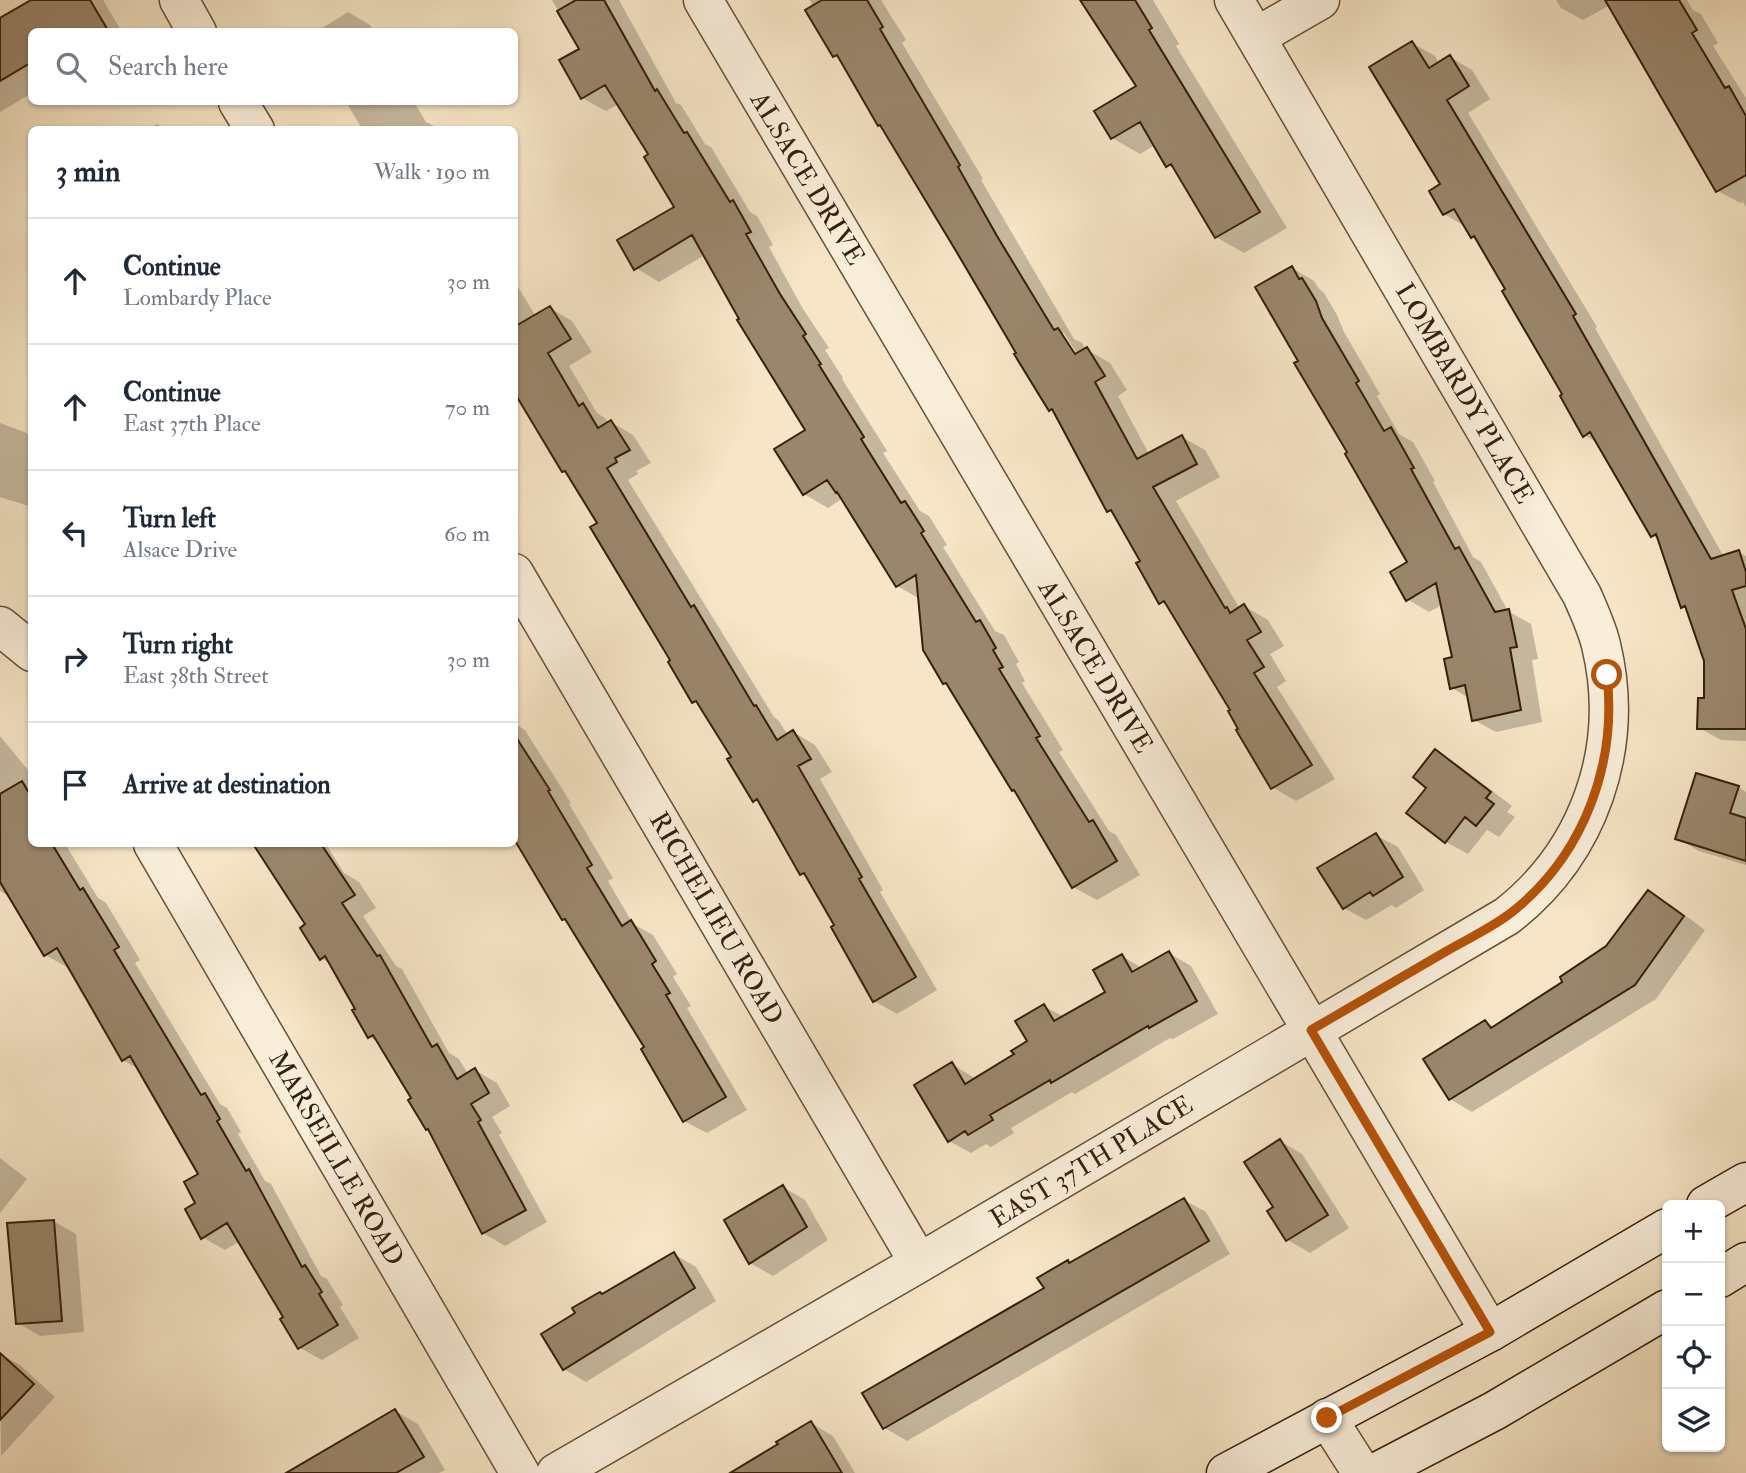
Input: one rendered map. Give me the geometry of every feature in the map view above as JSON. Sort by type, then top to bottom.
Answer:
[{"type":"street","points":[[179,0],[195,28]]},
{"type":"street","name":"ALSACE DRIVE","points":[[703,0],[1490,1332]]},
{"type":"street","name":"LOMBARDY PLACE","points":[[1234,0],[1582,595],[1601,644],[1610,711],[1601,779],[1590,810]]},
{"type":"street","points":[[1256,37],[1320,0]]},
{"type":"street","points":[[240,105],[253,126]]},
{"type":"street","name":"RICHELIEU ROAD","points":[[518,580],[919,1264]]},
{"type":"street","points":[[0,626],[28,649]]},
{"type":"street","name":"EAST 37TH PLACE","points":[[556,1473],[919,1264],[1507,916],[1545,883],[1574,841],[1590,810]]},
{"type":"street","name":"MARSEILLE ROAD","points":[[155,847],[520,1473]]},
{"type":"street","points":[[1715,1200],[1746,1182]]},
{"type":"street","points":[[1226,1473],[1490,1332],[1662,1231]]},
{"type":"street","points":[[1725,1275],[1746,1262]]},
{"type":"street","points":[[1375,1473],[1494,1410],[1662,1311]]},
{"type":"street","points":[[1327,1418],[1362,1473]]},
{"type":"building","points":[[31,0],[90,0],[107,28],[28,28],[28,64],[0,81],[0,18]]},
{"type":"building","points":[[576,0],[604,0],[655,91],[657,89],[684,133],[687,132],[730,202],[733,200],[751,232],[746,234],[806,334],[803,336],[821,364],[819,365],[864,437],[861,439],[901,503],[905,501],[924,531],[921,533],[976,622],[980,620],[996,648],[993,650],[1003,667],[999,669],[1040,736],[1036,738],[1089,822],[1093,820],[1117,861],[1072,888],[1014,790],[1012,791],[923,650],[916,575],[896,587],[827,480],[803,495],[774,449],[805,430],[737,320],[739,319],[692,235],[634,270],[617,240],[674,207],[644,157],[648,154],[605,85],[581,99],[559,60],[579,49],[557,11]]},
{"type":"building","points":[[822,0],[867,0],[883,27],[880,29],[960,165],[958,167],[997,236],[1054,330],[1058,328],[1075,354],[1087,347],[1105,376],[1095,382],[1137,459],[1182,435],[1197,464],[1153,487],[1225,608],[1227,607],[1230,613],[1244,604],[1261,632],[1247,640],[1264,667],[1254,673],[1312,765],[1271,789],[1236,730],[1238,729],[1228,711],[1230,710],[1164,601],[1159,604],[1136,563],[1140,561],[1111,510],[1107,512],[1052,409],[1049,411],[880,125],[878,126],[837,55],[833,57],[805,10]]},
{"type":"building","points":[[1080,0],[1135,0],[1152,28],[1149,30],[1260,212],[1215,238],[1171,164],[1166,167],[1140,122],[1111,139],[1094,111],[1136,86]]},
{"type":"building","points":[[1605,0],[1679,0],[1697,30],[1692,33],[1725,88],[1729,86],[1746,116],[1746,175],[1716,192]]},
{"type":"building","points":[[1412,41],[1429,68],[1450,55],[1469,86],[1447,100],[1576,314],[1573,316],[1711,559],[1739,550],[1746,572],[1746,586],[1732,590],[1746,629],[1746,729],[1697,729],[1698,698],[1704,698],[1704,661],[1685,606],[1681,608],[1656,534],[1651,537],[1590,432],[1583,437],[1474,236],[1471,238],[1454,209],[1443,215],[1429,191],[1440,184],[1369,67]]},
{"type":"building","points":[[1292,266],[1316,301],[1322,318],[1359,381],[1356,383],[1384,431],[1391,427],[1455,549],[1459,547],[1495,612],[1509,609],[1517,647],[1510,648],[1521,710],[1472,721],[1465,685],[1450,689],[1444,659],[1452,657],[1436,583],[1406,601],[1390,572],[1407,562],[1345,454],[1347,452],[1294,363],[1298,361],[1255,287]]},
{"type":"building","points":[[550,306],[571,339],[548,353],[579,406],[583,403],[598,428],[611,420],[630,450],[615,458],[617,462],[607,468],[691,607],[694,605],[777,740],[793,730],[811,759],[798,766],[916,977],[873,1002],[804,873],[800,875],[757,799],[753,802],[727,759],[731,757],[696,701],[692,703],[668,662],[670,660],[590,527],[597,523],[565,471],[562,472],[518,399],[518,325]]},
{"type":"building","points":[[518,740],[550,790],[548,791],[592,865],[587,868],[622,926],[631,920],[656,961],[652,964],[670,993],[666,995],[726,1097],[683,1122],[641,1049],[644,1047],[565,919],[562,920],[518,846]]},
{"type":"building","points":[[1435,749],[1491,792],[1486,798],[1494,804],[1476,826],[1465,817],[1445,843],[1406,813],[1426,788],[1413,777]]},
{"type":"building","points":[[1696,773],[1739,786],[1730,813],[1746,818],[1746,861],[1675,839]]},
{"type":"building","points":[[22,781],[28,791],[28,847],[54,847],[80,890],[83,888],[119,947],[114,950],[201,1095],[205,1093],[220,1119],[217,1121],[246,1171],[249,1169],[302,1267],[305,1265],[322,1292],[319,1294],[338,1325],[298,1349],[280,1319],[283,1317],[227,1223],[201,1239],[185,1209],[195,1203],[184,1182],[198,1174],[130,1056],[122,1061],[57,948],[44,956],[0,882],[0,794]]},
{"type":"building","points":[[1376,833],[1403,877],[1373,896],[1370,892],[1343,909],[1317,868]]},
{"type":"building","points":[[255,847],[323,847],[355,895],[342,903],[377,956],[380,955],[432,1047],[437,1044],[457,1079],[475,1068],[489,1093],[471,1104],[526,1210],[482,1234],[428,1129],[426,1130],[408,1100],[411,1098],[373,1035],[368,1038],[325,956],[320,960],[300,928],[305,924]]},
{"type":"building","points":[[1648,890],[1684,916],[1635,985],[1449,1100],[1423,1059],[1485,1020],[1491,1028],[1562,982],[1560,977],[1606,946]]},
{"type":"building","points":[[1169,951],[1197,1001],[990,1115],[993,1120],[968,1135],[965,1131],[948,1142],[914,1085],[952,1062],[965,1084],[1014,1054],[1011,1051],[1027,1041],[1015,1021],[1044,1004],[1054,1021],[1105,992],[1093,970],[1122,954],[1132,972]]},
{"type":"building","points":[[1280,1139],[1328,1215],[1286,1241],[1267,1211],[1273,1207],[1244,1162]]},
{"type":"building","points":[[783,1185],[807,1227],[749,1264],[724,1220]]},
{"type":"building","points":[[1184,1198],[1209,1241],[883,1429],[862,1393],[1044,1288],[1037,1278],[1068,1260],[1069,1263]]},
{"type":"building","points":[[54,1220],[62,1321],[16,1324],[7,1223]]},
{"type":"building","points":[[674,1252],[695,1288],[563,1370],[541,1334],[575,1313],[572,1308],[600,1292],[602,1294]]},
{"type":"building","points":[[0,1353],[34,1384],[0,1420]]},
{"type":"building","points":[[395,1409],[424,1457],[396,1473],[286,1473]]},
{"type":"building","points":[[811,1421],[842,1473],[730,1473],[778,1444],[776,1442]]},
{"type":"route","points":[[1327,1418],[1490,1332],[1311,1030],[1507,916],[1545,883],[1574,841],[1590,810],[1601,779],[1610,711],[1607,675]]}]
